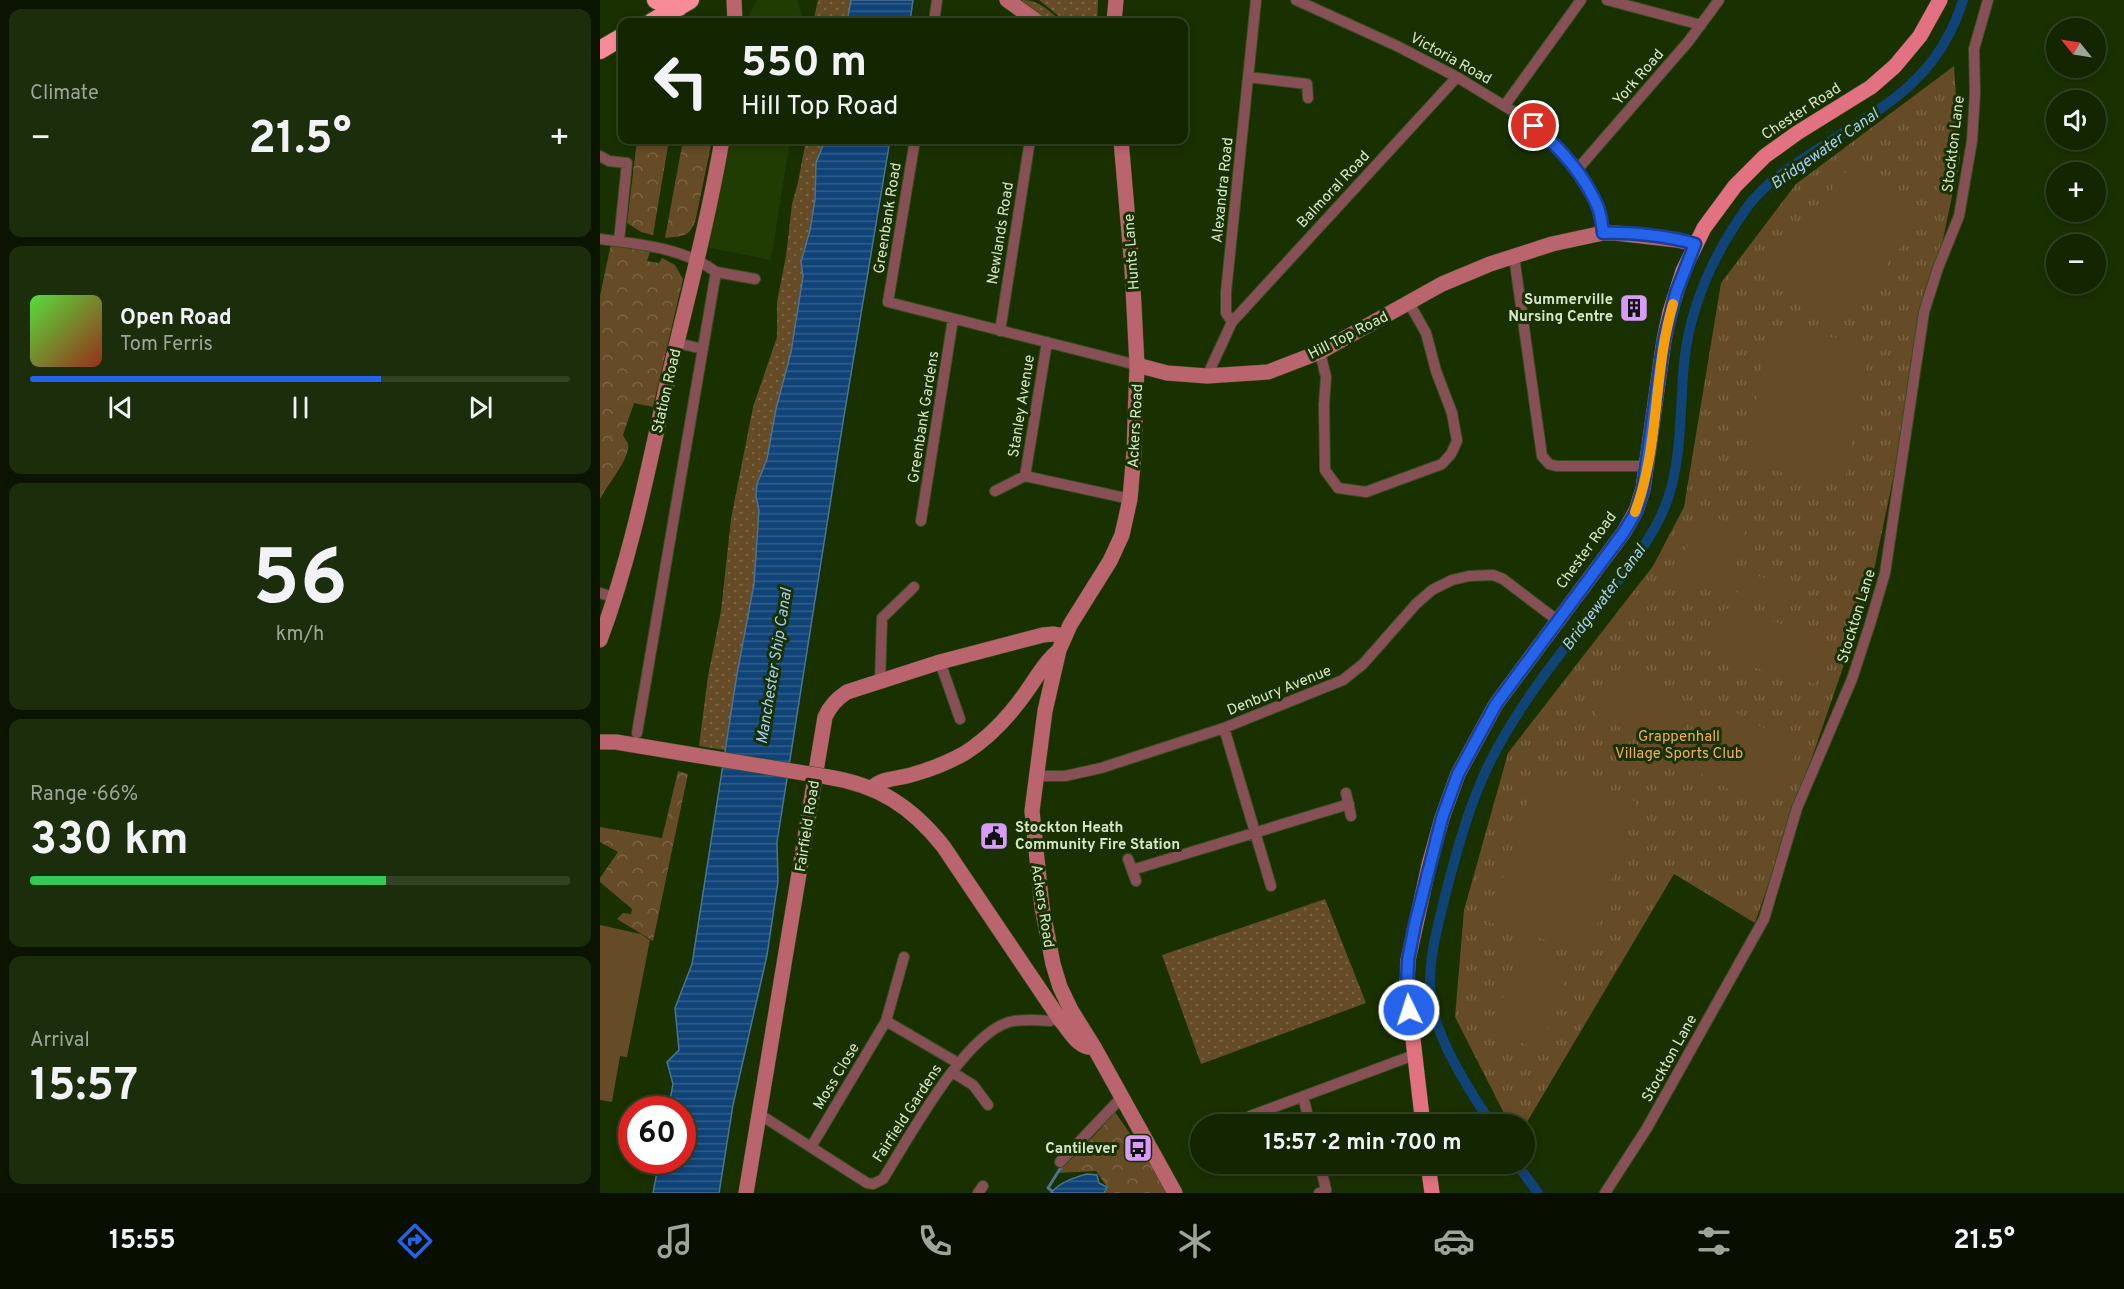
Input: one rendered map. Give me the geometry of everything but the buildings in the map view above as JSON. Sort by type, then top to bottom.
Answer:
[{"type":"highway","points":[[648,18],[651,13],[650,0]]},
{"type":"highway","points":[[656,0],[670,6],[684,3]]},
{"type":"highway","points":[[659,18],[684,3]]},
{"type":"highway","points":[[600,50],[618,39]]},
{"type":"main road","name":"Chester Road","points":[[1421,1114],[1407,988],[1408,960],[1426,875],[1442,818],[1458,774],[1496,704],[1624,532],[1636,512],[1648,466],[1664,340],[1676,293],[1695,244],[1723,200],[1765,156],[1870,87],[1895,66],[1920,36],[1940,0]]},
{"type":"main road","points":[[1429,1174],[1432,1193]]},
{"type":"street","points":[[722,0],[734,11]]},
{"type":"street","points":[[935,18],[937,0]]},
{"type":"street","points":[[1007,0],[1032,18]]},
{"type":"street","points":[[1114,18],[1116,0]]},
{"type":"street","name":"Alexandra Road","points":[[1232,322],[1226,313],[1226,292],[1256,0]]},
{"type":"street","name":"Victoria Road","points":[[1296,0],[1397,46],[1457,77],[1505,105],[1544,134],[1576,171],[1597,205],[1603,233]]},
{"type":"street","points":[[1505,105],[1581,0]]},
{"type":"street","points":[[1607,0],[1701,25]]},
{"type":"street","name":"York Road","points":[[1576,171],[1701,25],[1719,0]]},
{"type":"street","name":"Stockton Lane","points":[[1605,1193],[1647,1128],[1764,919],[1797,808],[1852,679],[1870,624],[1885,573],[1924,312],[1938,268],[1959,216],[1972,141],[1975,93],[1974,49],[1988,0]]},
{"type":"street","points":[[1248,77],[1307,84],[1308,98]]},
{"type":"street","name":"Balmoral Road","points":[[1232,322],[1457,77]]},
{"type":"street","name":"Station Road","points":[[600,640],[615,598],[633,534],[721,144]]},
{"type":"street","name":"Greenbank Road","points":[[888,302],[914,144]]},
{"type":"street","name":"Newlands Road","points":[[1000,331],[1029,144]]},
{"type":"street","name":"Hunts Lane","points":[[1121,144],[1132,268],[1137,365]]},
{"type":"street","points":[[600,156],[609,161],[627,163],[619,241]]},
{"type":"street","name":"Hill Top Road","points":[[888,302],[1167,373],[1207,376],[1268,372],[1320,352],[1442,284],[1490,264],[1552,244],[1603,233],[1626,233],[1695,244]]},
{"type":"street","points":[[600,239],[619,241],[697,259],[716,272],[755,279]]},
{"type":"street","points":[[1514,256],[1542,456],[1549,464],[1556,466],[1648,466]]},
{"type":"street","points":[[637,733],[716,272]]},
{"type":"street","points":[[1320,352],[1326,377],[1325,470],[1338,488],[1366,492],[1442,464],[1452,454],[1457,441],[1452,413],[1436,371],[1426,333],[1409,303]]},
{"type":"street","name":"Greenbank Gardens","points":[[921,521],[953,319]]},
{"type":"street","points":[[1207,376],[1232,322]]},
{"type":"street","name":"Stanley Avenue","points":[[1047,342],[1025,476],[1130,500]]},
{"type":"street","points":[[677,343],[703,349]]},
{"type":"street","name":"Ackers Road","points":[[872,788],[879,782],[939,766],[965,753],[990,734],[1011,713],[1047,660],[1062,643],[1122,535],[1130,500],[1137,407],[1137,365]]},
{"type":"street","points":[[995,491],[1025,476]]},
{"type":"street","name":"Denbury Avenue","points":[[1036,776],[1065,776],[1087,772],[1224,729],[1343,680],[1353,674],[1416,604],[1432,590],[1452,580],[1469,576],[1493,575],[1503,579],[1557,620]]},
{"type":"street","points":[[880,682],[882,618],[914,587]]},
{"type":"street","points":[[600,593],[615,598]]},
{"type":"street","name":"Fairfield Road","points":[[746,1193],[825,717],[829,707],[847,692],[940,662],[1043,635],[1053,634],[1062,643]]},
{"type":"street","name":"Ackers Road","points":[[1062,643],[1045,711],[1032,811],[1042,907],[1053,964],[1071,1010],[1175,1193]]},
{"type":"street","points":[[940,662],[960,719]]},
{"type":"street","points":[[1224,729],[1271,886]]},
{"type":"street","points":[[608,740],[854,782],[872,788],[899,803],[926,825],[943,846],[1061,1021],[1081,1045],[1088,1048],[1094,1047]]},
{"type":"street","points":[[1136,881],[1130,865],[1255,832],[1347,798],[1351,816]]},
{"type":"street","name":"Moss Close","points":[[811,1147],[886,1021],[904,957]]},
{"type":"street","points":[[886,1021],[955,1067],[988,1105]]},
{"type":"street","name":"Fairfield Gardens","points":[[759,1114],[867,1183],[878,1183],[955,1067],[987,1034],[1009,1022],[1050,1021]]},
{"type":"street","points":[[1255,1114],[1413,1055]]},
{"type":"street","points":[[1303,1096],[1307,1114]]},
{"type":"street","points":[[1060,1162],[1121,1098]]},
{"type":"street","points":[[1320,1193],[1326,1190],[1322,1174]]},
{"type":"shaded area","points":[[757,0],[797,0],[803,18],[747,18]]},
{"type":"shaded area","points":[[727,144],[789,144],[771,260],[705,247]]},
{"type":"green space","points":[[818,0],[851,0],[848,18],[814,18]]},
{"type":"green space","points":[[1023,0],[1039,4],[1057,18],[1042,18],[1019,2]]},
{"type":"green space","points":[[1039,0],[1098,0],[1097,18],[1061,18]]},
{"type":"green space","name":"Grappenhall Village Sports Club","points":[[1954,66],[1960,158],[1870,589],[1755,923],[1674,874],[1532,1114],[1504,1114],[1455,1017],[1464,910],[1508,753],[1653,566],[1684,507],[1721,283],[1796,184]]},
{"type":"green space","points":[[637,144],[668,144],[653,235],[641,232],[627,223]]},
{"type":"green space","points":[[682,144],[711,144],[692,229],[677,237],[665,238]]},
{"type":"green space","points":[[805,144],[823,144],[816,163],[815,200],[801,262],[803,275],[791,352],[776,409],[767,459],[757,484],[756,497],[759,510],[754,584],[725,750],[699,746],[708,676],[721,611],[731,519],[753,407],[777,337],[777,302],[786,256],[792,204]]},
{"type":"green space","points":[[1859,157],[1928,215],[1836,325],[1767,267]]},
{"type":"green space","points":[[611,244],[650,252],[647,261],[659,263],[662,258],[675,265],[683,279],[653,407],[634,403],[623,435],[628,443],[626,456],[600,499],[600,296]]},
{"type":"green space","points":[[1770,326],[1870,344],[1844,484],[1744,465]]},
{"type":"green space","points":[[1696,514],[1747,526],[1727,594],[1678,580]]},
{"type":"green space","points":[[1743,572],[1793,586],[1786,611],[1736,597]]},
{"type":"green space","points":[[1725,608],[1826,637],[1814,683],[1710,656]]},
{"type":"green space","points":[[1620,668],[1695,707],[1670,754],[1595,714]]},
{"type":"green space","points":[[1721,705],[1799,747],[1766,809],[1725,787],[1740,758],[1724,786],[1687,766]]},
{"type":"green space","points":[[678,771],[688,774],[653,941],[617,919],[623,913],[631,914],[632,909],[600,882],[600,878],[618,852],[600,842],[600,827],[662,838]]},
{"type":"green space","points":[[1537,771],[1636,802],[1588,953],[1489,922]]},
{"type":"green space","points":[[1325,899],[1366,1003],[1201,1064],[1162,955]]},
{"type":"green space","points":[[600,925],[641,934],[650,940],[627,1057],[620,1056],[612,1102],[600,1100]]},
{"type":"green space","points":[[1521,948],[1570,966],[1540,1050],[1491,1032]]},
{"type":"green space","points":[[1115,1112],[1171,1193],[1104,1193],[1107,1187],[1096,1171],[1057,1173]]},
{"type":"water","points":[[851,0],[913,0],[911,18],[848,18]]},
{"type":"water","name":"Manchester Ship Canal","points":[[823,144],[889,144],[777,842],[778,881],[767,955],[733,1105],[719,1193],[653,1193],[657,1174],[696,1174],[696,1096],[671,1096],[673,1084],[667,1062],[679,1050],[675,1008],[692,964],[737,674],[754,584],[759,510],[756,497],[757,484],[767,459],[776,409],[791,352],[803,276],[801,262],[815,200],[816,163]]},
{"type":"water","points":[[1087,1174],[1097,1175],[1099,1183],[1107,1187],[1104,1193],[1051,1193],[1063,1183]]},
{"type":"waterway","name":"Bridgewater Canal","points":[[1485,1114],[1462,1077],[1444,1041],[1432,1005],[1430,987],[1432,953],[1440,918],[1459,843],[1477,791],[1492,758],[1519,711],[1627,569],[1662,514],[1676,463],[1687,342],[1705,280],[1724,242],[1748,206],[1774,180],[1877,111],[1919,76],[1936,55],[1951,30],[1963,0]]},
{"type":"waterway","points":[[1052,1191],[1048,1188],[1063,1164]]},
{"type":"waterway","name":"Bridgewater Canal","points":[[1524,1174],[1538,1193]]},
{"type":"slow traffic","points":[[1635,512],[1648,466],[1664,340],[1673,304]]},
{"type":"place","name":"Summerville Nursing Centre","points":[[1634,308]]},
{"type":"place","name":"Stockton Heath Community Fire Station","points":[[994,836]]},
{"type":"place","name":"Cantilever","points":[[1138,1148]]},
{"type":"route","points":[[1409,1010],[1408,960],[1415,924],[1442,818],[1458,774],[1496,704],[1624,532],[1636,512],[1648,466],[1664,340],[1683,271],[1695,244],[1626,233],[1603,233],[1597,205],[1576,171],[1559,150],[1534,126]]}]
